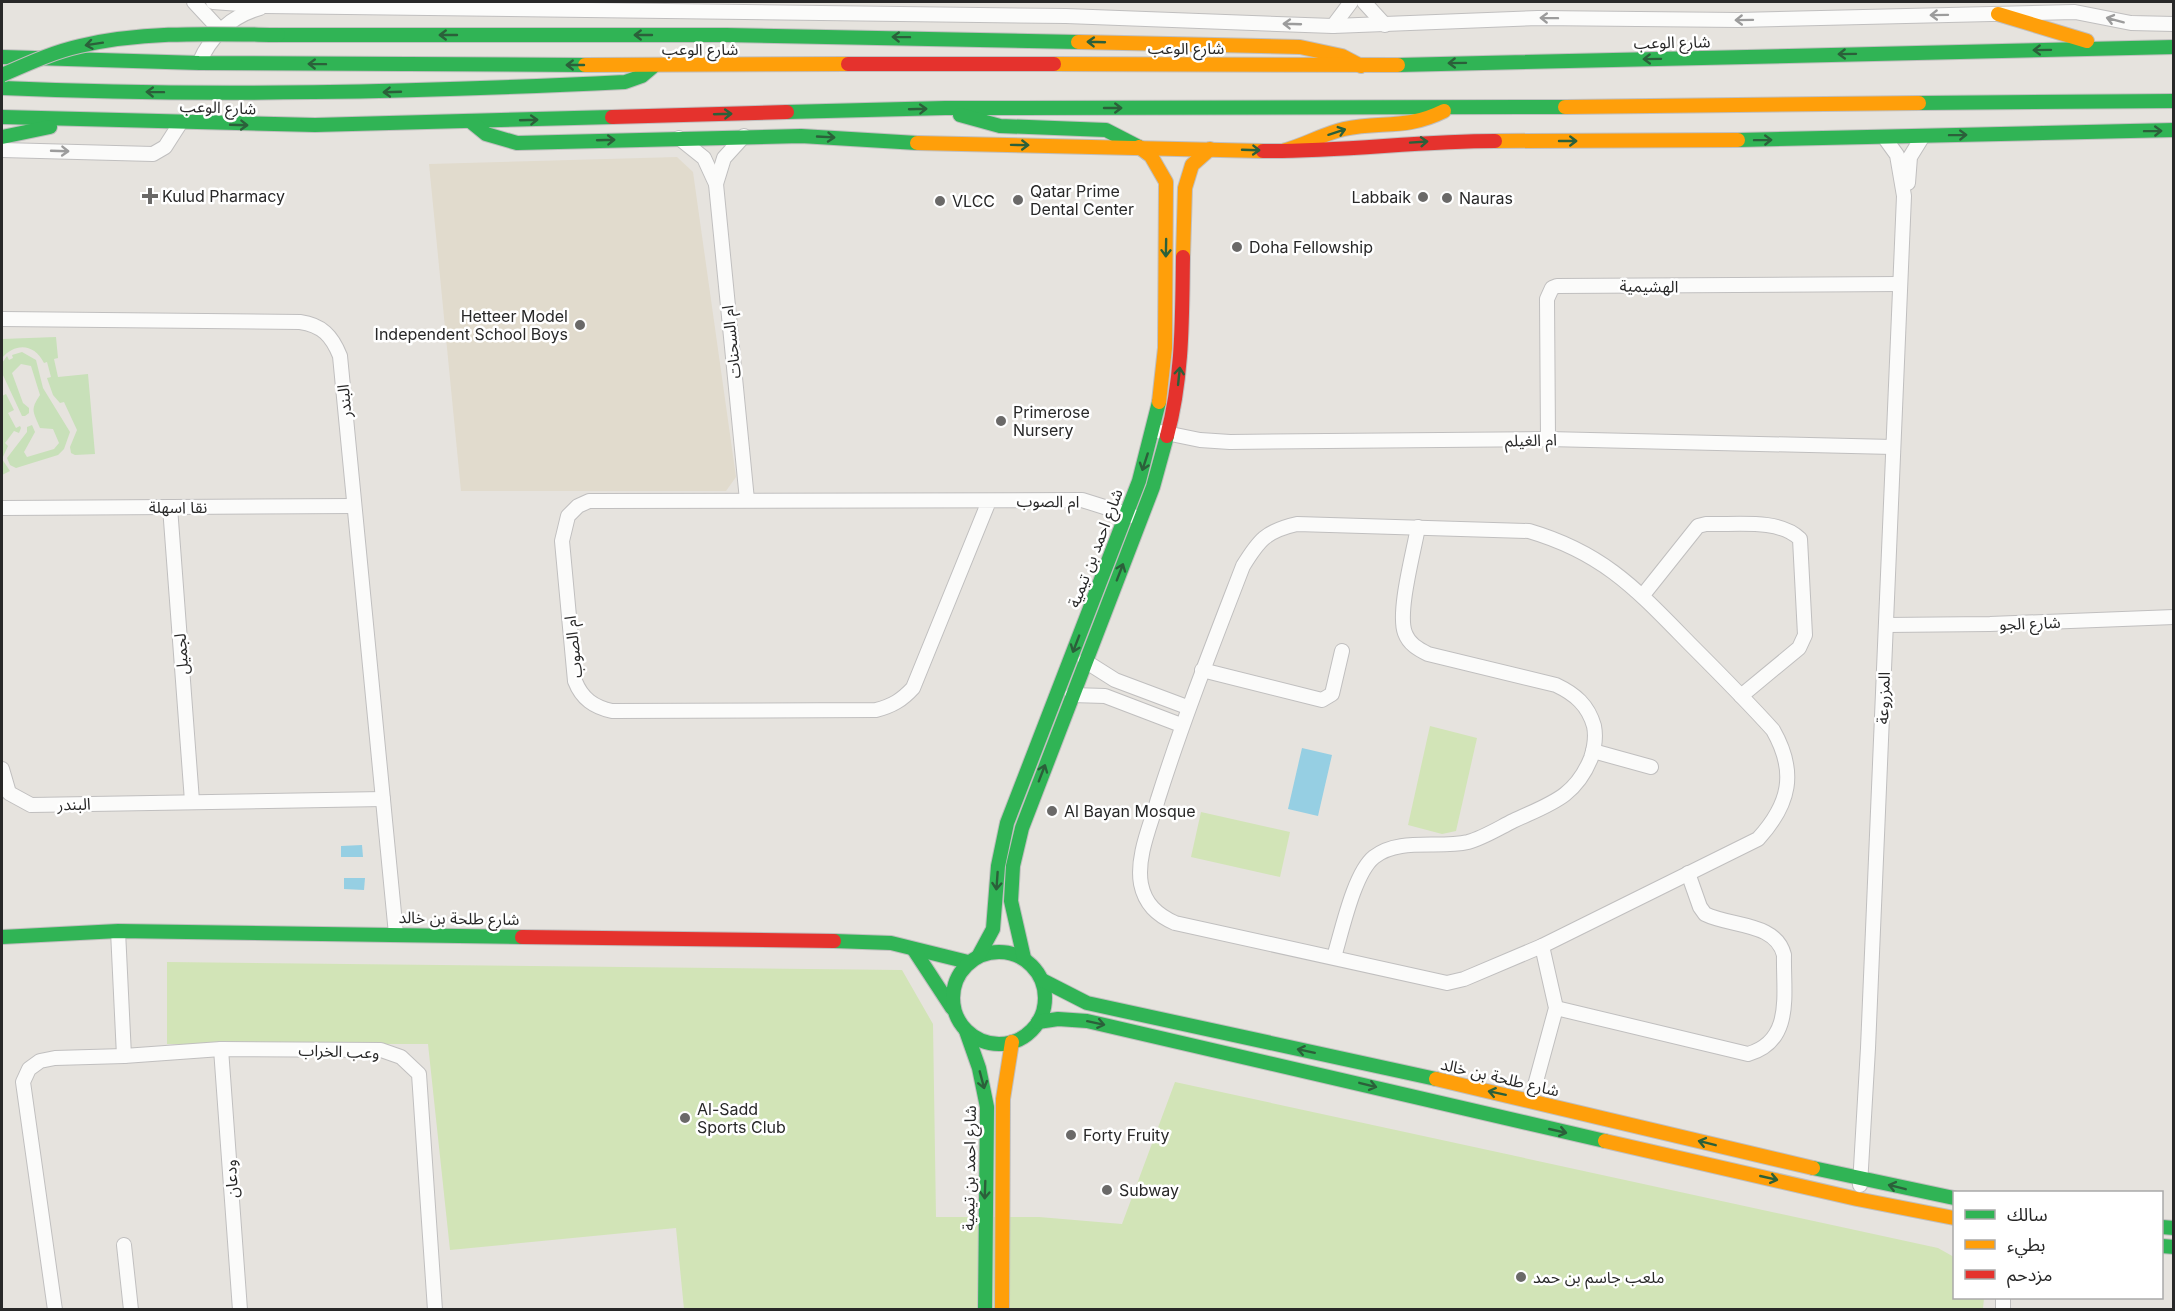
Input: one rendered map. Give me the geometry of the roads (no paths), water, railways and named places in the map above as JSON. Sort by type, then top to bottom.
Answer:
[{"type":"main road","points":[[1998,14],[2050,32],[2121,48]]},
{"type":"main road","points":[[2,75],[80,46],[115,40],[204,34],[795,36],[1300,47],[1342,56],[1361,66]]},
{"type":"main road","name":"شارع الوعب","points":[[2,57],[199,63],[655,65],[923,63],[1361,66],[2174,47]]},
{"type":"main road","points":[[2,51],[20,57]]},
{"type":"main road","points":[[2,88],[253,93],[429,91],[624,82],[642,76],[655,65]]},
{"type":"main road","name":"شارع الوعب","points":[[2,117],[315,125],[945,108],[1448,108],[2174,101]]},
{"type":"main road","points":[[945,108],[1000,126],[1106,130],[1139,147]]},
{"type":"main road","points":[[1282,151],[1303,146],[1346,128],[1412,126],[1431,119],[1448,108]]},
{"type":"main road","points":[[2,137],[89,118]]},
{"type":"main road","points":[[470,121],[486,134],[517,143],[801,136],[952,145],[1282,151],[1367,149],[1433,141],[1884,137],[2174,130]]},
{"type":"main road","name":"شارع احمد بن تيمية","points":[[974,959],[993,929],[998,866],[1007,823],[1139,482],[1154,430],[1165,348],[1167,189],[1161,168],[1139,147]]},
{"type":"main road","name":"شارع احمد بن تيمية","points":[[1024,958],[1011,901],[1017,846],[1072,695],[1141,519],[1169,434],[1181,349],[1186,182],[1192,165],[1210,149]]},
{"type":"main road","name":"شارع طلحة بن خالد","points":[[2,937],[118,931],[890,943],[940,959],[974,959]]},
{"type":"main road","points":[[914,950],[937,981],[956,1015],[966,1031],[988,1042],[1012,1042],[1022,1038],[1038,1022],[1045,994],[1042,980],[1024,958],[1002,951],[974,959],[960,971],[952,992],[956,1015]]},
{"type":"main road","name":"شارع طلحة بن خالد","points":[[1042,980],[1087,1003],[1531,1100],[1953,1198]]},
{"type":"main road","points":[[1038,1022],[1068,1019],[1099,1023],[1857,1199],[1953,1218]]},
{"type":"main road","name":"شارع احمد بن تيمية","points":[[966,1031],[979,1068],[987,1107],[985,1310]]},
{"type":"main road","name":"شارع احمد بن تيمية","points":[[1002,1310],[1003,1099],[1012,1042]]},
{"type":"street","points":[[194,2],[220,30]]},
{"type":"street","name":"شارع الوعب","points":[[213,2],[265,6],[752,6],[792,12],[1076,16],[1333,26],[1538,18],[1738,20],[2075,12],[2131,23],[2174,24]]},
{"type":"street","points":[[782,2],[792,12]]},
{"type":"street","points":[[1333,26],[1351,2]]},
{"type":"street","points":[[1364,2],[1384,25]]},
{"type":"street","name":"شارع الوعب","points":[[199,63],[208,45],[220,30],[241,15],[265,6]]},
{"type":"street","points":[[2,150],[153,154],[165,147],[181,123]]},
{"type":"street","name":"ام السحنات","points":[[716,184],[724,158],[744,136]]},
{"type":"street","name":"المزروعة","points":[[1904,196],[1908,187],[1910,157],[1923,136]]},
{"type":"street","name":"المزروعة","points":[[1857,1199],[1861,1178],[1904,196],[1897,155],[1884,137]]},
{"type":"street","name":"ام السحنات","points":[[679,138],[704,158],[716,184],[747,500]]},
{"type":"street","name":"الهشيمية","points":[[1548,439],[1547,299],[1552,288],[1557,286],[1899,284]]},
{"type":"street","name":"البندر","points":[[2,319],[314,324],[326,331],[335,343],[340,356],[396,934]]},
{"type":"street","name":"ام الغيلم","points":[[1154,430],[1200,440],[1230,442],[1548,439],[1893,447]]},
{"type":"street","name":"ام الصوب","points":[[989,501],[913,688],[903,699],[890,706],[876,710],[612,711],[598,708],[587,700],[575,681],[562,541],[568,516],[578,506],[589,501],[1082,500],[1141,519]]},
{"type":"street","name":"نقا اسهلة","points":[[2,508],[354,506]]},
{"type":"street","name":"لجميل","points":[[170,507],[192,801]]},
{"type":"street","points":[[1297,524],[1418,527],[1529,531],[1552,538],[1590,555],[1643,595],[1773,730],[1784,748],[1788,764],[1785,798],[1779,813],[1758,839],[1542,946],[1464,979],[1447,983],[1175,923],[1158,916],[1146,900],[1141,882],[1147,837],[1187,707],[1243,567],[1264,536],[1279,528],[1297,524]]},
{"type":"street","points":[[1643,595],[1698,526],[1706,524],[1777,526],[1791,530],[1800,538],[1805,635],[1799,648],[1741,696]]},
{"type":"street","points":[[1334,957],[1361,875],[1373,857],[1394,848],[1468,842],[1563,797],[1582,777],[1593,751],[1595,731],[1591,714],[1582,701],[1569,692],[1556,686],[1428,654],[1413,646],[1405,634],[1402,618],[1418,527]]},
{"type":"street","name":"شارع الجو","points":[[1886,625],[1990,624],[2174,617]]},
{"type":"street","points":[[1202,670],[1322,700],[1332,693],[1342,651]]},
{"type":"street","points":[[1085,661],[1129,686],[1187,707]]},
{"type":"street","points":[[1122,702],[1129,686]]},
{"type":"street","points":[[1072,695],[1095,694],[1182,725]]},
{"type":"street","points":[[1593,751],[1651,766]]},
{"type":"street","name":"البندر","points":[[2,769],[9,793],[31,805],[383,799]]},
{"type":"street","points":[[1556,1008],[1748,1054],[1761,1050],[1773,1041],[1782,1023],[1784,955],[1782,945],[1776,937],[1766,932],[1705,914],[1700,907],[1688,873]]},
{"type":"street","points":[[118,931],[124,1056]]},
{"type":"street","points":[[1531,1100],[1556,1008],[1542,946]]},
{"type":"street","name":"وعب الخراب","points":[[55,1310],[22,1082],[29,1069],[40,1061],[55,1058],[221,1049],[381,1050],[401,1058],[420,1074],[435,1310]]},
{"type":"street","name":"ودعان","points":[[221,1049],[240,1310]]},
{"type":"street","points":[[124,1245],[131,1310]]},
{"type":"water","points":[[1302,748],[1332,755],[1318,816],[1288,809]]},
{"type":"water","points":[[362,845],[363,857],[341,857],[341,846]]},
{"type":"water","points":[[344,878],[365,878],[364,890],[344,889]]},
{"type":"place","name":"Kulud Pharmacy","points":[[150,196]]},
{"type":"place","name":"Labbaik","points":[[1423,197]]},
{"type":"place","name":"Nauras","points":[[1447,198]]},
{"type":"place","name":"Qatar Prime Dental Center","points":[[1018,200]]},
{"type":"place","name":"VLCC","points":[[940,201]]},
{"type":"place","name":"Doha Fellowship","points":[[1237,247]]},
{"type":"place","name":"Hetteer Model Independent School Boys","points":[[580,325]]},
{"type":"place","name":"Primerose Nursery","points":[[1001,421]]},
{"type":"place","name":"Al Bayan Mosque","points":[[1052,811]]},
{"type":"place","name":"Al-Sadd Sports Club","points":[[685,1118]]},
{"type":"place","name":"Forty Fruity","points":[[1071,1135]]},
{"type":"place","name":"Subway","points":[[1107,1190]]},
{"type":"place","name":"ملعب جاسم بن حمد","points":[[1521,1277]]}]
